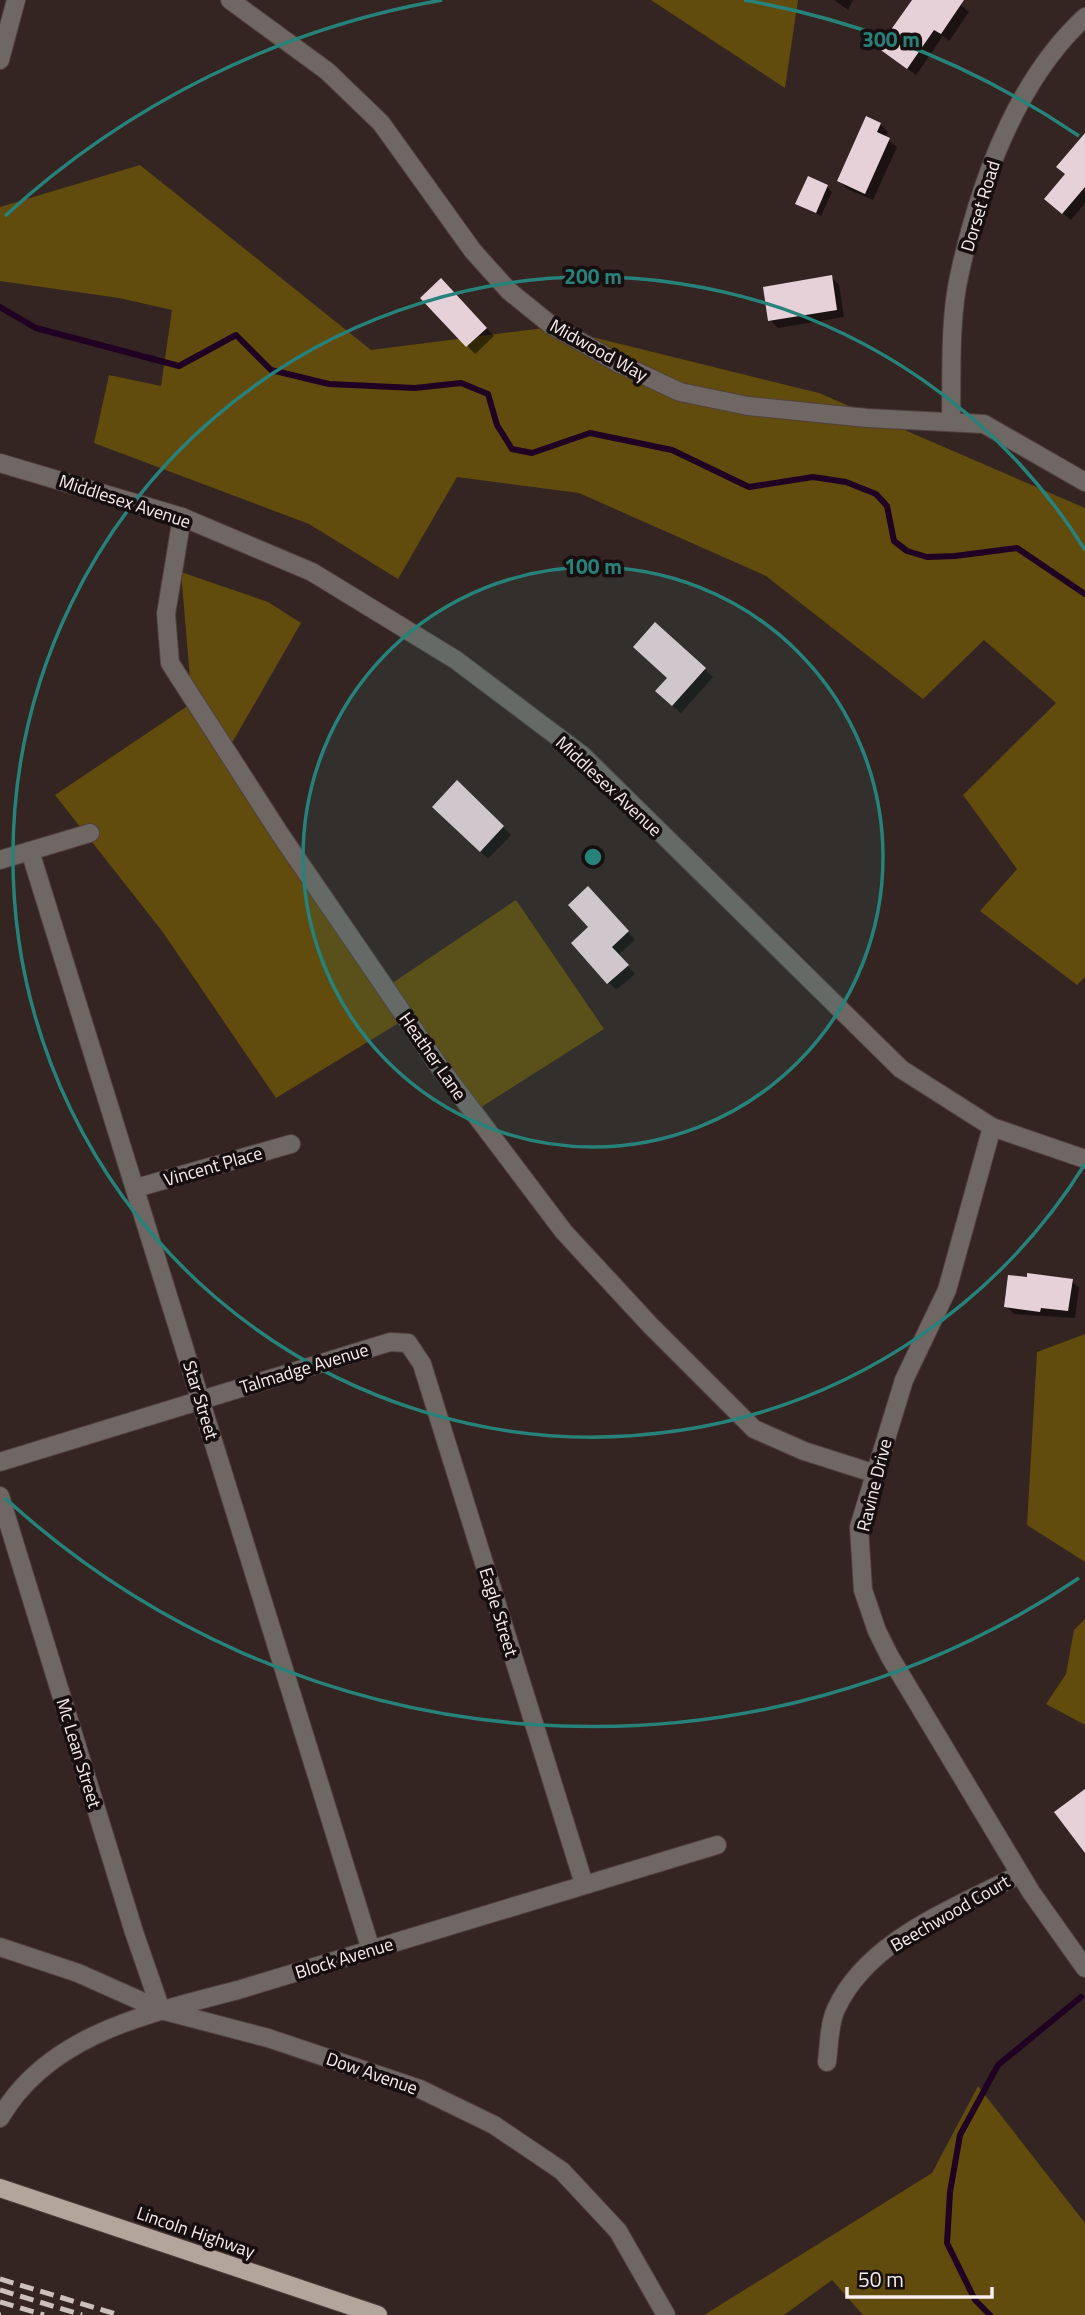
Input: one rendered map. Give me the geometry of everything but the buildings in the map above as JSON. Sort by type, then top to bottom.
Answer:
[{"type":"main road","name":"Lincoln Highway","points":[[0,2188],[378,2315]]},
{"type":"street","points":[[0,60],[16,0]]},
{"type":"street","name":"Midwood Way","points":[[230,0],[327,71],[382,123],[472,251],[509,291],[551,325],[618,363],[680,392],[748,406],[867,418],[951,420],[984,424],[1085,482]]},
{"type":"street","name":"Dorset Road","points":[[951,420],[959,274],[981,199],[1001,141],[1027,93],[1049,59],[1085,18]]},
{"type":"street","name":"Middlesex Avenue","points":[[0,463],[182,517],[312,572],[466,667],[582,755],[901,1069],[992,1127],[1085,1159]]},
{"type":"street","name":"Heather Lane","points":[[182,517],[166,614],[170,663],[280,834],[441,1069],[564,1232],[651,1326],[754,1429],[804,1451],[873,1473]]},
{"type":"street","points":[[0,860],[90,833]]},
{"type":"street","name":"Star Street","points":[[30,851],[371,1950]]},
{"type":"street","name":"Ravine Drive","points":[[992,1127],[947,1290],[904,1380],[873,1473],[859,1527],[863,1590],[877,1631],[1020,1874],[1085,1968]]},
{"type":"street","name":"Vincent Place","points":[[136,1188],[291,1144]]},
{"type":"street","name":"Talmadge Avenue","points":[[0,1462],[390,1342],[408,1343]]},
{"type":"street","name":"Eagle Street","points":[[408,1343],[422,1364],[584,1884]]},
{"type":"street","name":"Mc Lean Street","points":[[0,1496],[134,1931],[162,2010]]},
{"type":"street","name":"Block Avenue","points":[[0,2118],[26,2082],[52,2059],[97,2034],[162,2010],[717,1845]]},
{"type":"street","name":"Beechwood Court","points":[[827,2062],[834,2012],[849,1984],[880,1953],[1020,1874]]},
{"type":"street","name":"Dow Avenue","points":[[0,1947],[78,1973],[162,2010],[268,2038],[407,2085],[494,2125],[562,2171],[618,2231],[666,2315]]},
{"type":"shaded area","points":[[651,0],[798,0],[785,88]]},
{"type":"shaded area","points":[[140,165],[371,350],[552,327],[819,393],[1085,508],[1085,977],[1077,985],[980,911],[1017,869],[963,795],[1056,703],[984,640],[923,699],[766,576],[579,493],[457,477],[398,579],[309,524],[94,443],[109,375],[161,386],[172,310],[119,298],[0,281],[0,207]]},
{"type":"shaded area","points":[[181,572],[268,602],[301,623],[225,755],[382,990],[516,900],[604,1029],[464,1118],[402,1021],[276,1098],[162,931],[55,795],[192,703]]},
{"type":"shaded area","points":[[1085,1334],[1085,1562],[1027,1525],[1037,1352]]},
{"type":"shaded area","points":[[1085,1619],[1085,1725],[1046,1704],[1066,1674],[1074,1630]]},
{"type":"shaded area","points":[[978,2086],[1085,2223],[1085,2315],[863,2315],[832,2280],[784,2315],[704,2315],[932,2173]]},
{"type":"waterway","points":[[0,307],[36,328],[179,366],[236,335],[271,370],[329,384],[415,388],[461,383],[488,394],[497,425],[512,449],[532,453],[590,433],[672,450],[749,487],[813,477],[846,482],[876,494],[887,506],[894,541],[907,551],[927,557],[1017,548],[1085,594]]},
{"type":"waterway","points":[[990,2315],[975,2300],[947,2243],[950,2192],[960,2135],[998,2065],[1081,1997]]},
{"type":"railway","points":[[0,2279],[119,2315]]},
{"type":"railway","points":[[0,2290],[82,2315]]},
{"type":"railway","points":[[0,2302],[44,2315]]}]
